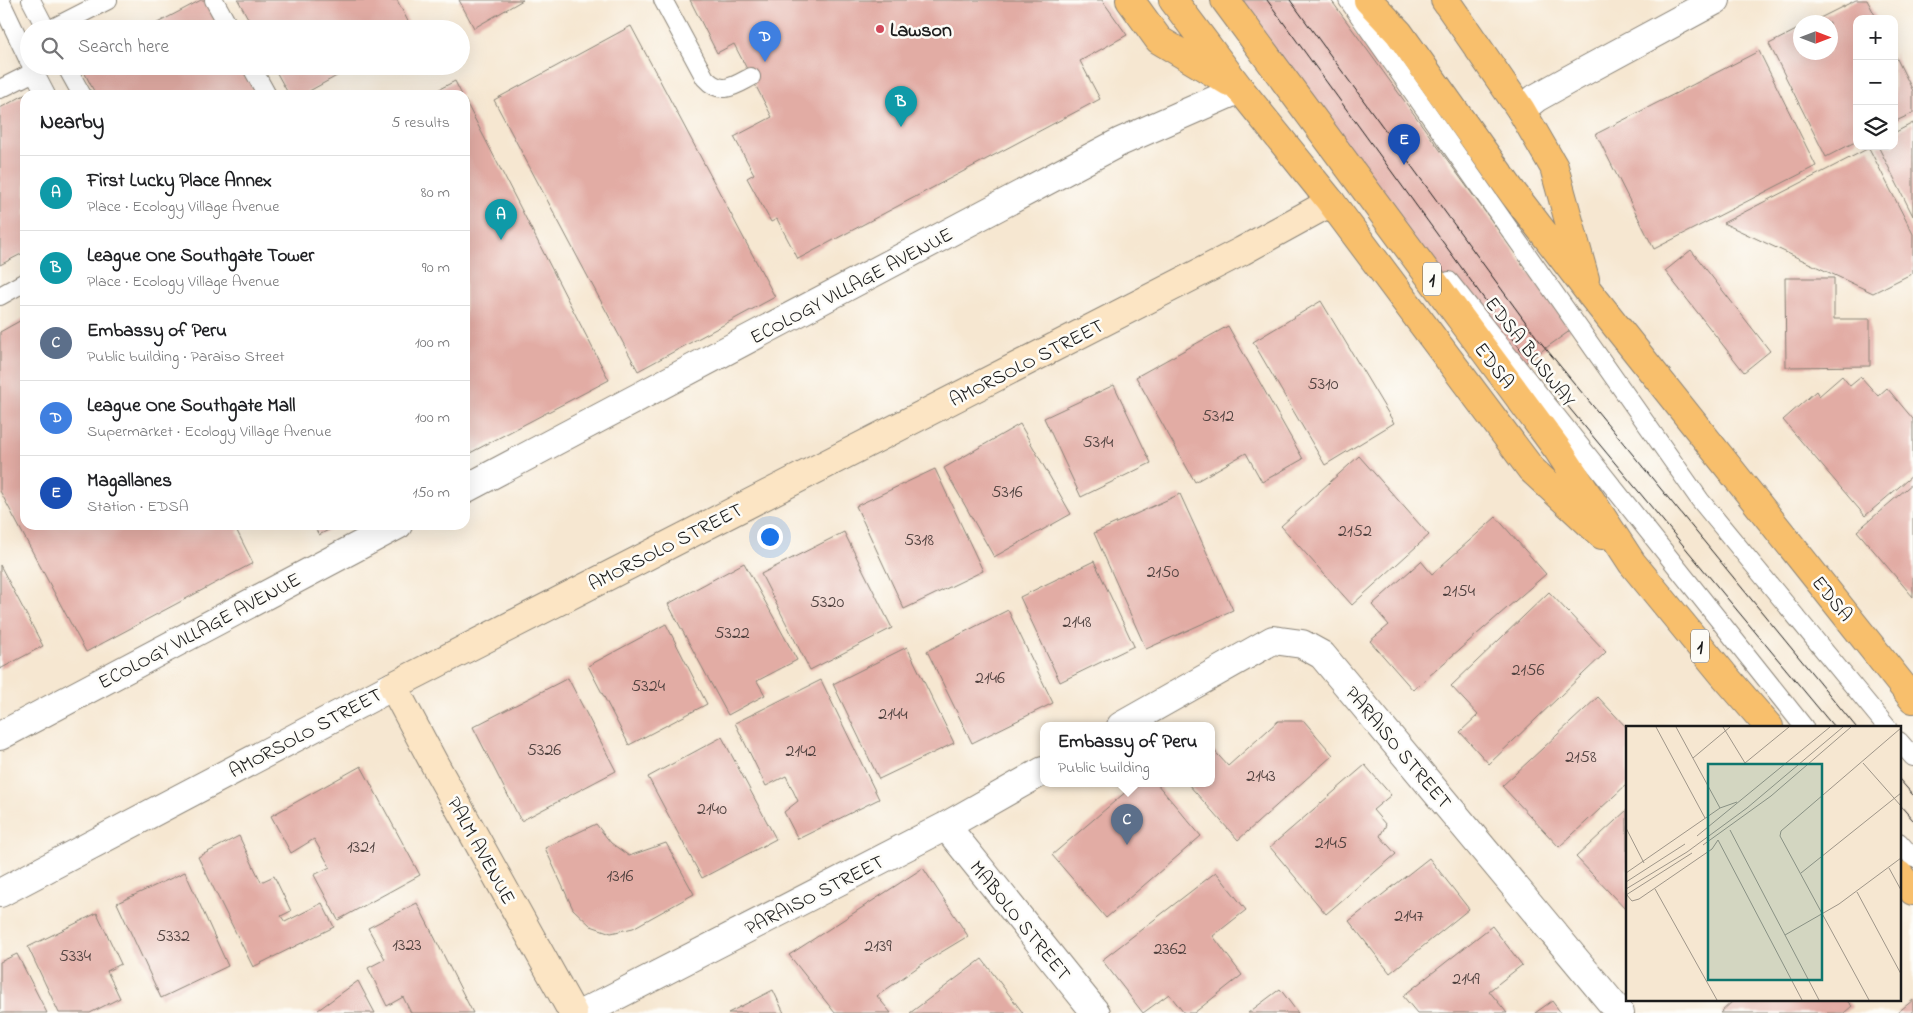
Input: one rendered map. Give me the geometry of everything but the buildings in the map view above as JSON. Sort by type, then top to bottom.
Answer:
[{"type":"highway","points":[[1130,0],[1159,40],[1240,89]]},
{"type":"highway","points":[[1173,0],[1240,89],[1331,202],[1530,469],[1632,563]]},
{"type":"highway","name":"EDSA","points":[[1226,0],[1558,450],[1632,563],[1768,726]]},
{"type":"highway","name":"EDSA","points":[[1368,0],[1399,33],[1513,193],[1589,292],[1913,699]]},
{"type":"highway","points":[[1380,0],[1399,33]]},
{"type":"highway","points":[[1446,0],[1521,110],[1554,167],[1589,292]]},
{"type":"highway","points":[[1900,876],[1913,891]]},
{"type":"street","points":[[1521,110],[1536,98],[1716,0]]},
{"type":"street","name":"ECOLOGY VILLAGE AVENUE","points":[[470,486],[1128,139],[1240,89]]},
{"type":"street","name":"AMORSOLO STREET","points":[[0,893],[393,686],[1250,247],[1331,202]]},
{"type":"street","name":"ECOLOGY VILLAGE AVENUE","points":[[0,736],[389,530]]},
{"type":"street","name":"PARAISO STREET","points":[[1128,722],[1273,640],[1302,644],[1322,655],[1620,1013]]},
{"type":"street","name":"PALM AVENUE","points":[[393,686],[573,1013]]},
{"type":"street","name":"PARAISO STREET","points":[[583,1013],[946,826],[1040,773]]},
{"type":"street","name":"MABOLO STREET","points":[[946,826],[1096,1013]]},
{"type":"lane","points":[[0,0],[20,43]]},
{"type":"lane","points":[[32,0],[42,20]]},
{"type":"lane","points":[[69,20],[108,0]]},
{"type":"lane","points":[[214,0],[225,20]]},
{"type":"lane","points":[[663,0],[705,78],[711,84],[718,88],[725,88],[751,76]]},
{"type":"lane","name":"EDSA BUSWAY","points":[[1226,0],[1803,726]]},
{"type":"lane","points":[[1348,0],[1700,500],[1886,726]]},
{"type":"lane","points":[[0,90],[20,75]]},
{"type":"lane","points":[[36,75],[43,90]]},
{"type":"lane","points":[[71,75],[79,90]]},
{"type":"lane","points":[[256,75],[264,90]]},
{"type":"lane","points":[[0,296],[20,285]]},
{"type":"lane","points":[[1900,742],[1913,757]]},
{"type":"lane","points":[[1900,843],[1913,858]]},
{"type":"tram line","points":[[1267,0],[1522,351],[1833,726]]},
{"type":"tram line","points":[[1290,0],[1538,339],[1855,726]]},
{"type":"tram line","points":[[1900,780],[1913,795]]},
{"type":"tram line","points":[[1900,805],[1913,820]]},
{"type":"place","name":"Lawson","points":[[880,29]]},
{"type":"place","name":"League One Southgate Mall","points":[[765,62]]},
{"type":"place","name":"League One Southgate Tower","points":[[901,127]]},
{"type":"place","name":"Magallanes","points":[[1404,165]]},
{"type":"place","name":"First Lucky Place Annex","points":[[501,240]]},
{"type":"place","name":"Embassy of Peru","points":[[1127,845]]}]
